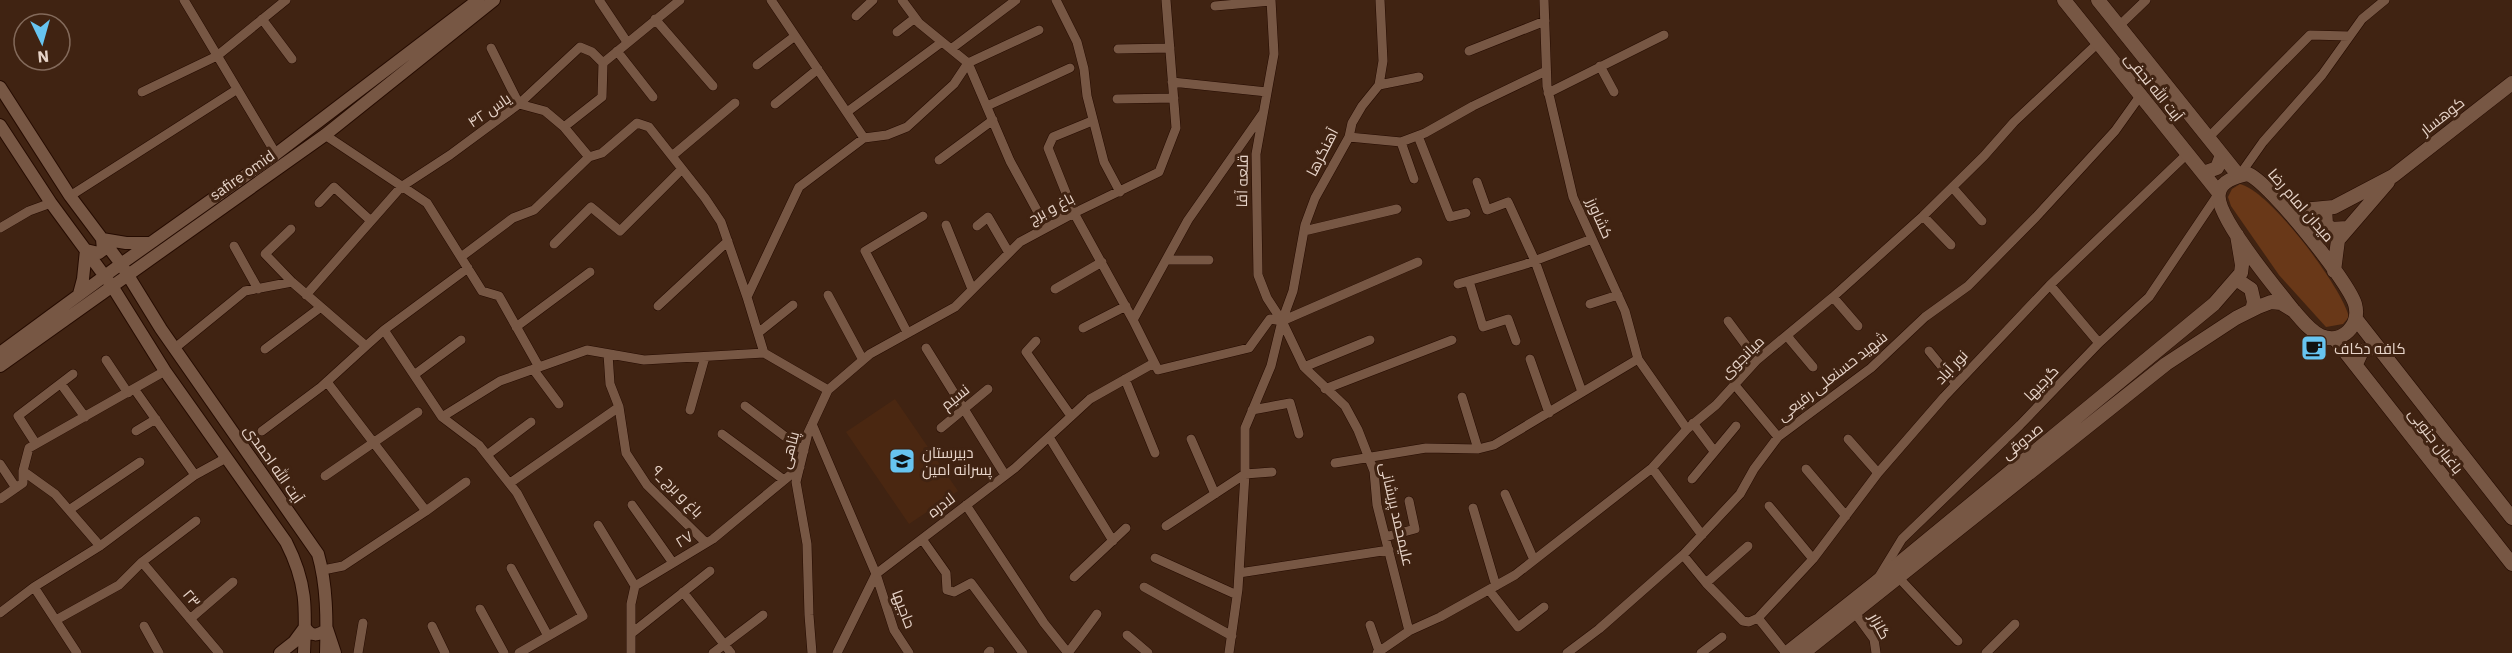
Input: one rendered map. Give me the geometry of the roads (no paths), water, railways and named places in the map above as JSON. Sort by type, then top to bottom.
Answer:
[{"type":"main road","name":"آیت الله نجفی","points":[[2064,0],[2219,193]]},
{"type":"main road","name":"آیت الله نجفی","points":[[2098,0],[2239,176]]},
{"type":"main road","name":"کوهسار","points":[[2393,176],[2512,83]]},
{"type":"main road","points":[[2203,173],[2217,168],[2222,155]]},
{"type":"main road","name":"میدان امام رضا","points":[[2239,176],[2248,174],[2256,177],[2311,239],[2354,302],[2356,319]]},
{"type":"main road","points":[[2239,176],[2228,181],[2219,193],[2223,214],[2255,262],[2294,311],[2315,333],[2322,337],[2335,339],[2350,330],[2356,319]]},
{"type":"main road","points":[[2272,194],[2302,210],[2325,209],[2334,207],[2393,176]]},
{"type":"main road","points":[[2334,271],[2338,240],[2393,176]]},
{"type":"main road","points":[[2325,209],[2326,224],[2331,229],[2347,228]]},
{"type":"main road","points":[[2237,235],[2242,265],[2241,273],[2236,279],[2251,289],[2254,302],[2252,310]]},
{"type":"main road","name":"صدوقی","points":[[1787,653],[2214,304],[2236,279]]},
{"type":"main road","name":"صدوقی","points":[[1803,653],[2139,384],[2217,330],[2252,310],[2271,302],[2281,303],[2294,311]]},
{"type":"main road","name":"باغبان جنوبی","points":[[2356,319],[2512,519]]},
{"type":"main road","name":"باغبان جنوبی","points":[[2335,339],[2512,564]]},
{"type":"main road","points":[[2356,364],[2362,351],[2377,347]]},
{"type":"street","points":[[184,0],[276,154]]},
{"type":"street","points":[[142,92],[217,56],[286,0]]},
{"type":"street","name":"safire omid","points":[[0,366],[108,280],[478,0]]},
{"type":"street","name":"safire omid","points":[[158,243],[325,135],[494,0]]},
{"type":"street","points":[[599,0],[627,42]]},
{"type":"street","points":[[603,63],[680,0]]},
{"type":"street","points":[[771,0],[864,138]]},
{"type":"street","points":[[855,16],[873,0]]},
{"type":"street","points":[[902,0],[915,18],[968,63],[1010,161],[1039,214],[1074,213]]},
{"type":"street","points":[[951,49],[1017,0]]},
{"type":"street","points":[[1056,0],[1077,42],[1084,69],[1086,96],[1092,121],[1104,162],[1120,192]]},
{"type":"street","name":"باغ و برج","points":[[828,390],[863,360],[907,332],[956,307],[1020,242],[1159,172],[1176,128],[1166,0]]},
{"type":"street","points":[[1215,6],[1271,0]]},
{"type":"street","name":"قلعه آقا","points":[[1271,0],[1274,54],[1266,109],[1256,154],[1257,275],[1267,298],[1282,321]]},
{"type":"street","points":[[1380,0],[1383,61],[1379,85],[1419,76]]},
{"type":"street","name":"کشاورز","points":[[1544,0],[1548,93],[1574,197],[1625,311],[1638,359],[1690,426],[1714,451]]},
{"type":"street","points":[[2119,26],[2146,0]]},
{"type":"street","points":[[2239,176],[2263,142],[2322,75],[2362,19],[2385,0]]},
{"type":"street","points":[[897,32],[915,18]]},
{"type":"street","points":[[262,19],[292,59]]},
{"type":"street","points":[[655,19],[713,86]]},
{"type":"street","points":[[1469,51],[1545,21]]},
{"type":"street","points":[[747,297],[799,186],[864,138],[887,135],[907,126],[954,84],[968,63],[1039,30]]},
{"type":"street","points":[[1548,93],[1664,35]]},
{"type":"street","points":[[2208,138],[2310,35],[2349,36]]},
{"type":"street","points":[[757,65],[795,36]]},
{"type":"street","points":[[847,112],[942,42]]},
{"type":"street","name":"میانجوی","points":[[1378,652],[1409,631],[1492,588],[1534,560],[1652,468],[1690,426],[1716,405],[1757,360],[1833,297],[1923,216],[1953,188],[2014,122],[2098,43]]},
{"type":"street","points":[[490,48],[519,104],[580,47],[592,52],[603,63],[602,96],[564,127],[589,157]]},
{"type":"street","points":[[1118,49],[1170,48]]},
{"type":"street","points":[[617,51],[653,97]]},
{"type":"street","points":[[1600,66],[1614,92]]},
{"type":"street","points":[[987,106],[1070,68]]},
{"type":"street","points":[[775,104],[818,69]]},
{"type":"street","points":[[1348,137],[1401,142],[1546,71]]},
{"type":"street","points":[[1172,82],[1267,92]]},
{"type":"street","name":"آهنگرها","points":[[1229,653],[1239,573],[1245,474],[1245,428],[1271,366],[1282,321],[1293,291],[1304,231],[1315,198],[1348,137],[1352,123],[1379,85]]},
{"type":"street","name":"آیت الله احمدی","points":[[0,87],[70,196],[124,269],[161,329],[318,554],[323,570],[327,630],[326,653]]},
{"type":"street","points":[[70,196],[236,90]]},
{"type":"street","name":"شهید حسنعلی رفیعی","points":[[1567,653],[1599,629],[1683,555],[1740,494],[1754,469],[1778,437],[1871,368],[1925,317],[1968,286],[2036,217],[2115,131],[2140,96]]},
{"type":"street","points":[[1117,99],[1174,98]]},
{"type":"street","points":[[672,156],[735,103]]},
{"type":"street","name":"یاس ۴۲","points":[[306,295],[401,187],[450,155],[519,104],[545,111],[564,127]]},
{"type":"street","points":[[1133,320],[1188,220],[1266,109]]},
{"type":"street","points":[[939,160],[993,120]]},
{"type":"street","points":[[1092,121],[1053,137],[1048,148],[1074,213],[1126,306],[1158,370],[1249,348],[1270,320],[1282,321],[1418,262]]},
{"type":"street","points":[[461,257],[513,218],[534,210],[589,157],[602,153],[637,123],[649,128],[721,222],[764,353]]},
{"type":"street","points":[[0,125],[51,203],[108,280],[165,371],[286,542],[298,565],[305,601],[304,653]]},
{"type":"street","points":[[325,135],[427,203],[482,291],[499,296],[536,368],[559,404]]},
{"type":"street","points":[[1418,135],[1450,217],[1466,213]]},
{"type":"street","points":[[1401,142],[1414,179]]},
{"type":"street","name":"نور آباد","points":[[1758,618],[1813,559],[1878,473],[1956,384],[2049,285],[2187,154]]},
{"type":"street","points":[[554,244],[591,207],[620,231],[682,169]]},
{"type":"street","points":[[1477,182],[1487,210],[1508,202],[1535,261],[1582,392]]},
{"type":"street","points":[[319,203],[334,187],[371,221]]},
{"type":"street","points":[[1953,188],[1982,221]]},
{"type":"street","name":"گرجیها","points":[[1874,584],[1902,539],[2020,425],[2099,343],[2149,297],[2219,193]]},
{"type":"street","points":[[0,228],[29,211],[51,203]]},
{"type":"street","points":[[1304,231],[1397,209]]},
{"type":"street","points":[[907,332],[865,250],[923,216]]},
{"type":"street","points":[[1923,216],[1951,245]]},
{"type":"street","points":[[977,226],[988,217],[1009,253]]},
{"type":"street","points":[[946,225],[972,289]]},
{"type":"street","points":[[291,229],[265,254],[306,295],[366,346]]},
{"type":"street","points":[[86,250],[99,253],[103,250],[102,238],[126,243],[158,243]]},
{"type":"street","points":[[1458,284],[1535,261],[1592,239]]},
{"type":"street","points":[[658,306],[728,242]]},
{"type":"street","points":[[234,246],[258,289]]},
{"type":"street","points":[[79,294],[86,250]]},
{"type":"street","points":[[1167,260],[1209,260]]},
{"type":"street","points":[[1055,289],[1102,262]]},
{"type":"street","points":[[262,431],[327,382],[384,330],[468,268]]},
{"type":"street","points":[[516,327],[590,272]]},
{"type":"street","name":"safire omid","points":[[0,353],[79,294],[108,280]]},
{"type":"street","points":[[1469,280],[1483,327],[1508,319],[1516,341]]},
{"type":"street","points":[[175,348],[245,291],[292,282]]},
{"type":"street","points":[[2049,285],[2099,343]]},
{"type":"street","points":[[828,295],[863,360]]},
{"type":"street","points":[[1590,304],[1618,295]]},
{"type":"street","points":[[1833,297],[1858,326]]},
{"type":"street","points":[[758,333],[793,305]]},
{"type":"street","points":[[1083,328],[1126,306]]},
{"type":"street","points":[[265,349],[321,307]]},
{"type":"street","name":"علیمحمد پریشانی","points":[[1282,321],[1304,367],[1345,406],[1369,457],[1374,471],[1377,505],[1409,631]]},
{"type":"street","points":[[1728,321],[1757,360]]},
{"type":"street","points":[[147,342],[145,336],[148,329],[153,326],[161,329]]},
{"type":"street","points":[[384,330],[442,417],[479,445],[517,493],[583,616],[519,653]]},
{"type":"street","points":[[1787,336],[1813,367]]},
{"type":"street","points":[[414,375],[460,340]]},
{"type":"street","points":[[1304,367],[1370,340]]},
{"type":"street","points":[[1325,389],[1452,340]]},
{"type":"street","points":[[1036,341],[1026,352],[1071,416]]},
{"type":"street","points":[[926,348],[1005,475]]},
{"type":"street","points":[[442,417],[500,381],[587,350],[644,360],[764,353],[828,390]]},
{"type":"street","points":[[1929,351],[1956,384]]},
{"type":"street","name":"۹_باغ و برج","points":[[608,354],[610,384],[619,407],[626,453],[647,485],[706,543]]},
{"type":"street","points":[[690,410],[705,357]]},
{"type":"street","points":[[1530,359],[1549,413]]},
{"type":"street","points":[[1335,463],[1426,448],[1478,449],[1494,446],[1638,359]]},
{"type":"street","points":[[106,360],[156,419],[195,475]]},
{"type":"street","name":"لادره","points":[[876,574],[1005,475],[1090,399],[1154,363]]},
{"type":"street","points":[[0,499],[23,483],[23,471],[29,448],[165,371]]},
{"type":"street","points":[[36,444],[18,416],[73,374]]},
{"type":"street","points":[[1125,379],[1155,453]]},
{"type":"street","points":[[327,382],[426,511]]},
{"type":"street","points":[[61,384],[86,417]]},
{"type":"street","points":[[1734,384],[1778,437]]},
{"type":"street","name":"نسیم","points":[[941,428],[988,389]]},
{"type":"street","name":"پناهی","points":[[812,653],[807,544],[796,482],[812,424],[828,390]]},
{"type":"street","points":[[1462,397],[1478,449]]},
{"type":"street","points":[[1252,410],[1290,403],[1299,434]]},
{"type":"street","points":[[745,406],[804,451]]},
{"type":"street","points":[[510,483],[619,407]]},
{"type":"street","points":[[325,477],[418,412]]},
{"type":"street","points":[[136,431],[156,419]]},
{"type":"street","points":[[487,455],[531,422]]},
{"type":"street","points":[[812,424],[876,574],[837,653]]},
{"type":"street","points":[[1692,479],[1736,426]]},
{"type":"street","points":[[722,434],[784,480]]},
{"type":"street","points":[[1049,437],[1113,541]]},
{"type":"street","points":[[1848,439],[1878,473]]},
{"type":"street","points":[[1191,440],[1215,494]]},
{"type":"street","points":[[0,613],[34,587],[100,546],[195,475],[226,458]]},
{"type":"street","points":[[69,510],[140,462]]},
{"type":"street","points":[[0,464],[16,488]]},
{"type":"street","name":"۲۷","points":[[635,586],[706,543],[800,466]]},
{"type":"street","points":[[1652,468],[1702,535]]},
{"type":"street","points":[[1806,469],[1846,516]]},
{"type":"street","points":[[23,471],[55,494],[100,546]]},
{"type":"street","points":[[1166,525],[1245,474],[1272,472]]},
{"type":"street","points":[[323,570],[343,566],[466,482]]},
{"type":"street","points":[[1505,494],[1534,560]]},
{"type":"street","points":[[1385,537],[1415,529],[1409,501]]},
{"type":"street","points":[[632,505],[673,563]]},
{"type":"street","points":[[966,505],[1044,623],[1068,653],[1097,614]]},
{"type":"street","points":[[1769,506],[1813,559]]},
{"type":"street","points":[[1473,508],[1492,588],[1518,627],[1544,607]]},
{"type":"street","points":[[56,620],[118,585],[142,562],[196,521]]},
{"type":"street","points":[[598,525],[635,586],[631,603],[631,653]]},
{"type":"street","points":[[1074,577],[1126,528]]},
{"type":"street","points":[[922,539],[946,573],[947,590],[954,591],[971,583],[1023,653]]},
{"type":"street","points":[[1706,583],[1748,546]]},
{"type":"street","points":[[1239,573],[1389,550]]},
{"type":"street","points":[[1683,555],[1706,583],[1743,621],[1749,622],[1758,618],[1787,653]]},
{"type":"street","points":[[1155,558],[1237,595]]},
{"type":"street","name":"۲۳","points":[[142,562],[219,653]]},
{"type":"street","points":[[512,568],[548,636]]},
{"type":"street","points":[[632,633],[710,571]]},
{"type":"street","name":"حاجیها","points":[[876,574],[894,630],[909,653]]},
{"type":"street","points":[[1899,578],[1958,641]]},
{"type":"street","points":[[190,619],[233,582]]},
{"type":"street","points":[[34,587],[77,653]]},
{"type":"street","points":[[1144,587],[1232,636]]},
{"type":"street","points":[[683,592],[731,653]]},
{"type":"street","points":[[480,609],[504,653]]},
{"type":"street","name":"گلزار","points":[[1855,613],[1874,639],[1876,653]]},
{"type":"street","points":[[713,653],[763,615]]},
{"type":"street","points":[[358,653],[363,623]]},
{"type":"street","points":[[1986,653],[2015,624]]},
{"type":"street","points":[[1370,625],[1378,652]]},
{"type":"street","points":[[144,626],[159,653]]},
{"type":"street","points":[[432,626],[445,653]]},
{"type":"street","points":[[305,627],[308,633],[314,635],[327,630]]},
{"type":"street","points":[[280,653],[294,642],[305,627]]},
{"type":"street","name":"آیت الله احمدی","points":[[327,630],[335,653]]},
{"type":"street","points":[[1127,635],[1148,653]]},
{"type":"street","points":[[1701,653],[1722,637]]},
{"type":"street","points":[[539,641],[541,653]]},
{"type":"place","name":"کافه دکاف","points":[[2314,348]]},
{"type":"place","name":"دبیرستان پسرانه امین","points":[[902,461]]}]
